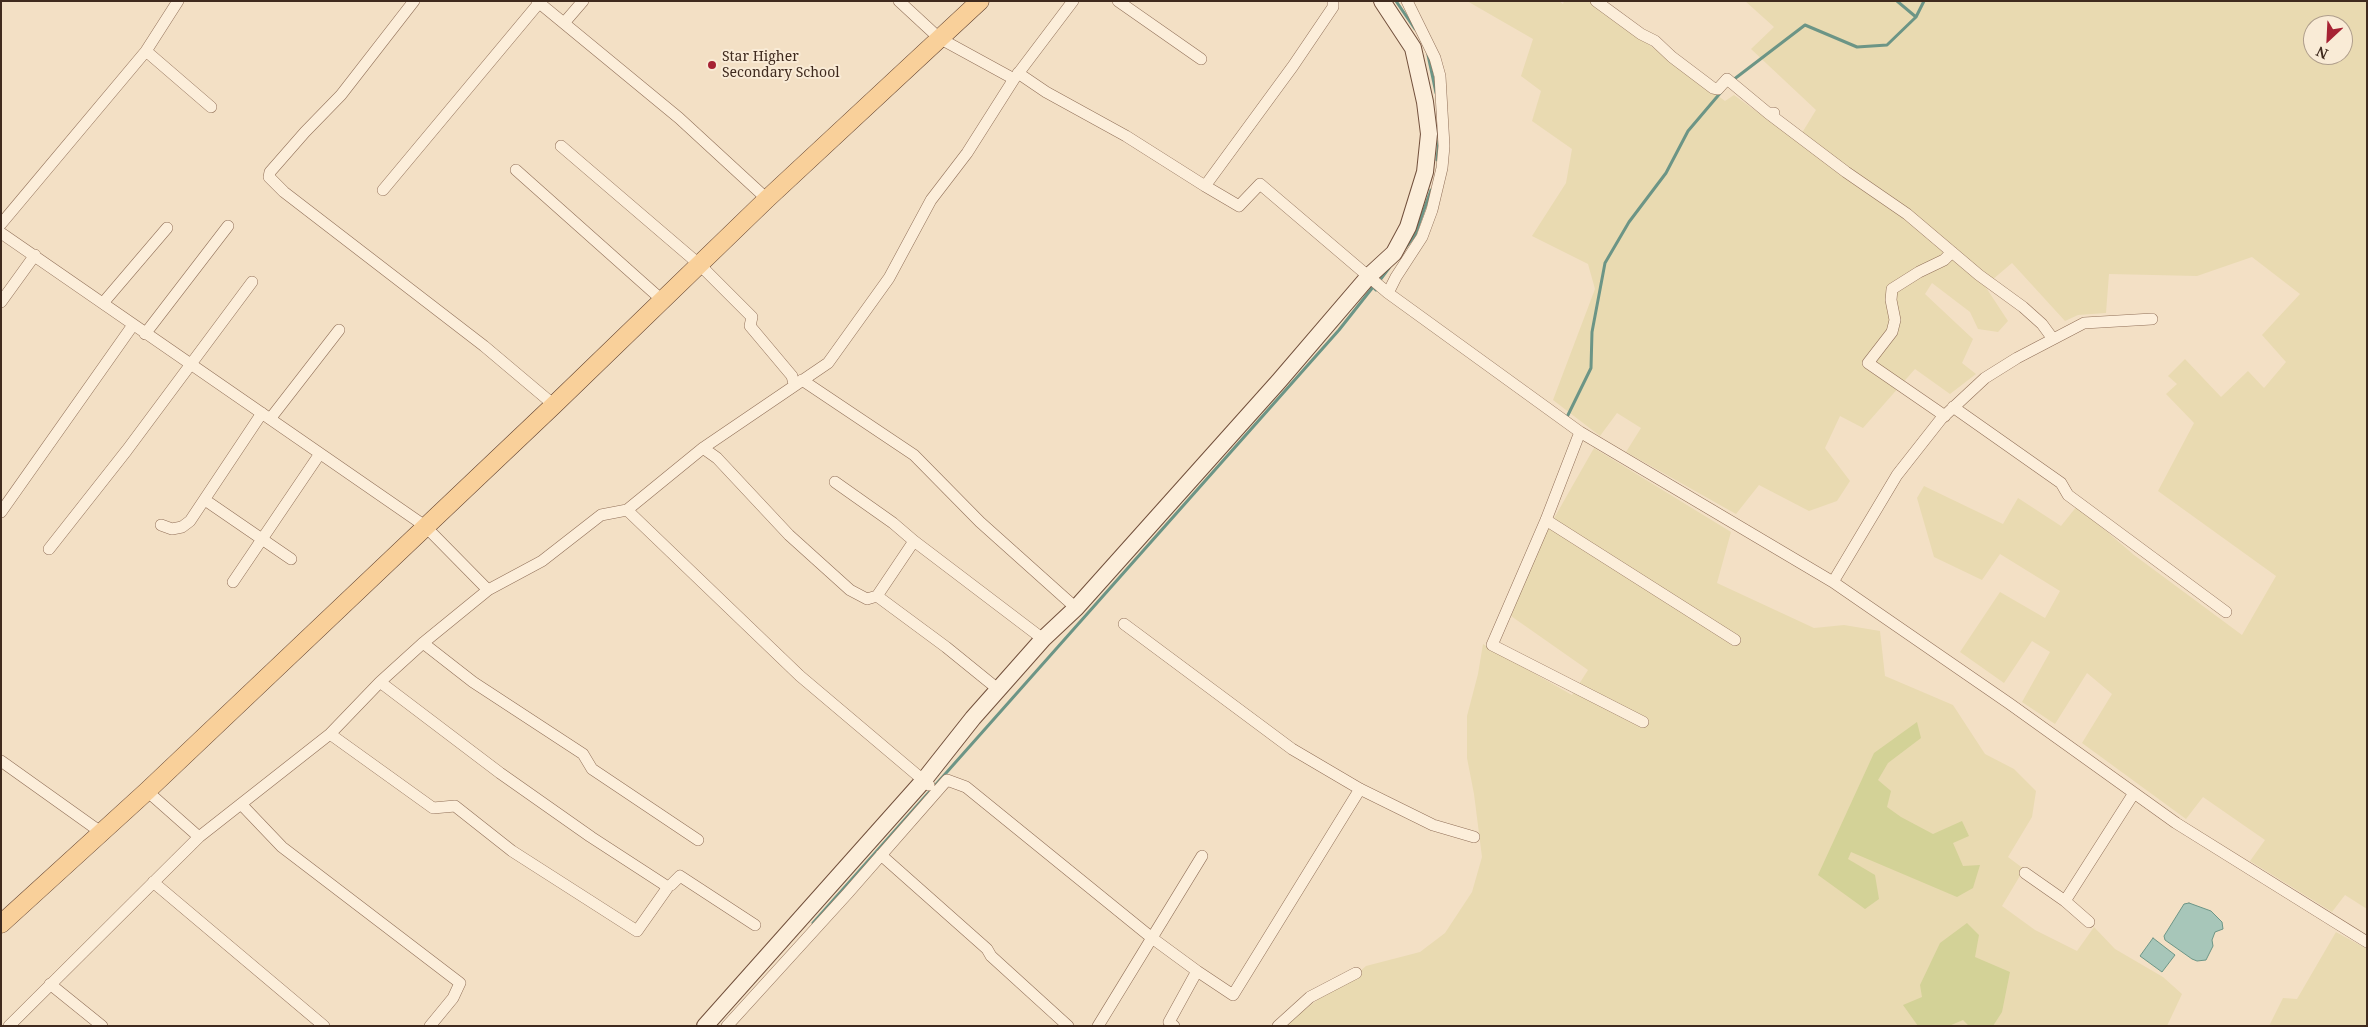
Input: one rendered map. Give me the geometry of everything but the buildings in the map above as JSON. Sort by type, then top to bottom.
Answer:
[{"type":"main road","points":[[1,924],[147,791],[767,199],[980,1]]},
{"type":"street","points":[[1,224],[146,51],[178,1]]},
{"type":"street","points":[[414,1],[341,95],[270,172],[270,178],[284,192],[476,340],[554,404]]},
{"type":"street","points":[[564,23],[583,1]]},
{"type":"street","points":[[899,1],[939,38],[1016,76],[1126,136],[1239,206],[1260,184],[1388,293],[1580,432],[1834,582],[2176,824],[2367,942]]},
{"type":"street","points":[[10,1026],[199,837],[330,734],[380,682],[423,643],[488,590],[542,561],[600,515],[627,510],[703,448],[828,363],[889,278],[932,200],[968,152],[1016,76],[1073,1]]},
{"type":"street","points":[[1118,1],[1201,59]]},
{"type":"street","points":[[1205,186],[1293,66],[1333,7],[1333,1]]},
{"type":"street","points":[[727,1026],[881,855],[973,718],[1043,639],[1076,608],[1272,389],[1369,276],[1394,253],[1408,227],[1425,172],[1429,134],[1425,102],[1413,48],[1382,1]]},
{"type":"street","points":[[1388,293],[1396,277],[1422,238],[1442,168],[1444,146],[1440,76],[1435,58],[1408,1]]},
{"type":"street","points":[[1596,1],[1641,34],[1655,41],[1672,57],[1712,88],[1718,89],[1727,78],[1846,172],[1907,214],[1979,275],[2023,306],[2042,324],[2053,339]]},
{"type":"street","points":[[383,190],[538,2],[679,118],[767,199]]},
{"type":"street","points":[[146,51],[211,108]]},
{"type":"street","points":[[561,146],[700,265],[752,316],[750,326],[798,382],[914,455],[980,522],[1076,608]]},
{"type":"street","points":[[516,170],[662,300]]},
{"type":"street","points":[[145,334],[228,226]]},
{"type":"street","points":[[103,303],[167,228]]},
{"type":"street","points":[[1,233],[424,526],[488,590]]},
{"type":"street","points":[[1945,416],[1868,363],[1892,332],[1895,320],[1891,300],[1892,289],[1919,272],[1944,260],[1952,252]]},
{"type":"street","points":[[1,302],[35,255]]},
{"type":"street","points":[[49,549],[127,450],[252,282]]},
{"type":"street","points":[[1834,582],[1897,475],[1953,407],[1985,378],[2084,322],[2152,319]]},
{"type":"street","points":[[1,512],[133,325]]},
{"type":"street","points":[[161,525],[172,529],[182,528],[205,500],[227,464],[339,330]]},
{"type":"street","points":[[1953,407],[2061,482],[2068,495],[2226,612]]},
{"type":"street","points":[[1580,432],[1546,520],[1492,645],[1643,722]]},
{"type":"street","points":[[703,448],[717,458],[789,535],[850,590],[867,599],[877,596],[914,541]]},
{"type":"street","points":[[233,582],[319,455]]},
{"type":"street","points":[[835,482],[893,523],[1043,639]]},
{"type":"street","points":[[205,500],[291,559]]},
{"type":"street","points":[[627,510],[800,676],[929,785]]},
{"type":"street","points":[[1546,520],[1735,640]]},
{"type":"street","points":[[877,596],[946,647],[999,690]]},
{"type":"street","points":[[1124,624],[1292,749],[1360,789],[1433,825],[1474,837]]},
{"type":"street","points":[[423,643],[473,682],[583,754],[592,769],[698,840]]},
{"type":"street","points":[[330,734],[433,808],[455,806],[512,851],[637,931],[668,887],[591,837],[500,773],[380,682]]},
{"type":"street","points":[[1,761],[102,833]]},
{"type":"street","points":[[705,1026],[929,785],[947,780],[966,787],[1152,938],[1233,995],[1360,789]]},
{"type":"street","points":[[147,791],[199,837]]},
{"type":"street","points":[[2065,901],[2134,793]]},
{"type":"street","points":[[241,804],[282,847],[460,983],[453,998],[430,1026]]},
{"type":"street","points":[[881,855],[988,949],[991,956],[1068,1026]]},
{"type":"street","points":[[1098,1026],[1202,856]]},
{"type":"street","points":[[2025,873],[2065,901],[2089,922]]},
{"type":"street","points":[[671,885],[680,876],[755,925]]},
{"type":"street","points":[[153,882],[324,1026]]},
{"type":"street","points":[[1174,1026],[1169,1022],[1197,970]]},
{"type":"street","points":[[1278,1026],[1310,997],[1356,973]]},
{"type":"street","points":[[50,984],[102,1026]]},
{"type":"shaded area","points":[[1467,1],[1559,1],[1563,4],[1564,1],[1590,1],[1725,101],[1734,95],[1797,141],[1816,110],[1751,49],[1774,27],[1745,1],[2367,1],[2367,909],[2345,895],[2332,912],[2250,861],[2265,840],[2203,797],[2186,819],[2082,743],[2112,694],[2087,673],[2055,724],[2022,702],[2050,652],[2032,641],[2004,683],[1960,652],[2000,592],[2045,618],[2060,591],[2000,554],[1982,580],[1934,557],[1917,498],[1924,486],[2003,524],[2018,498],[2061,526],[2077,506],[2134,555],[2242,635],[2276,576],[2158,491],[2194,423],[2166,394],[2177,384],[2168,376],[2185,359],[2221,397],[2248,371],[2264,388],[2286,362],[2262,335],[2300,294],[2252,257],[2197,276],[2109,274],[2106,313],[2078,315],[2065,321],[2012,263],[1985,286],[2008,321],[1998,332],[1978,329],[1970,312],[1932,283],[1925,294],[1973,339],[1962,363],[1976,374],[1950,394],[1915,369],[1863,428],[1840,416],[1825,448],[1850,481],[1837,501],[1809,511],[1759,485],[1736,514],[1626,452],[1641,428],[1617,413],[1600,436],[1553,400],[1595,289],[1588,264],[1532,236],[1566,183],[1572,149],[1532,121],[1541,91],[1521,76],[1533,39]]},
{"type":"shaded area","points":[[1594,448],[1731,532],[1717,583],[1814,628],[1844,625],[1880,631],[1885,676],[1953,705],[1985,754],[2014,769],[2036,791],[2032,817],[2008,857],[2024,869],[2002,906],[2035,930],[2077,951],[2094,927],[2115,949],[2163,977],[2182,994],[2167,1026],[1284,1026],[1321,997],[1349,981],[1366,966],[1420,952],[1445,933],[1472,892],[1482,857],[1474,794],[1467,758],[1467,716],[1478,674],[1483,644],[1572,695],[1588,670],[1511,616],[1536,550]]},
{"type":"shaded area","points":[[1917,722],[1921,738],[1888,763],[1878,780],[1891,791],[1887,807],[1901,817],[1933,834],[1962,821],[1969,836],[1953,843],[1963,866],[1980,865],[1973,888],[1957,897],[1851,852],[1848,859],[1875,875],[1879,899],[1865,909],[1818,875],[1874,753]]},
{"type":"shaded area","points":[[2189,903],[2211,911],[2222,922],[2223,929],[2215,932],[2212,940],[2213,946],[2206,960],[2197,961],[2192,959],[2165,940],[2164,936],[2184,904]]},
{"type":"shaded area","points":[[1967,923],[1979,935],[1975,957],[2010,972],[2002,1012],[1993,1026],[1969,1026],[1963,1020],[1949,1026],[1918,1026],[1903,1005],[1922,997],[1920,985],[1940,943]]},
{"type":"shaded area","points":[[2336,932],[2367,949],[2367,1026],[2269,1026],[2283,998],[2297,999]]},
{"type":"shaded area","points":[[2153,938],[2175,955],[2162,972],[2140,956]]},
{"type":"waterway","points":[[1396,1],[1415,29]]},
{"type":"waterway","points":[[1897,1],[1916,17]]},
{"type":"waterway","points":[[1733,80],[1805,25],[1857,47],[1887,45],[1916,17],[1924,1]]},
{"type":"waterway","points":[[1428,55],[1436,93]]},
{"type":"waterway","points":[[1567,417],[1591,368],[1592,332],[1605,263],[1629,222],[1666,173],[1688,131],[1722,91]]},
{"type":"waterway","points":[[1437,160],[1439,141]]},
{"type":"waterway","points":[[1405,248],[1415,235],[1431,190]]},
{"type":"waterway","points":[[1380,280],[1389,268]]},
{"type":"waterway","points":[[813,923],[1339,330],[1373,287],[1376,290]]},
{"type":"place","name":"Star Higher Secondary School","points":[[712,65]]}]
